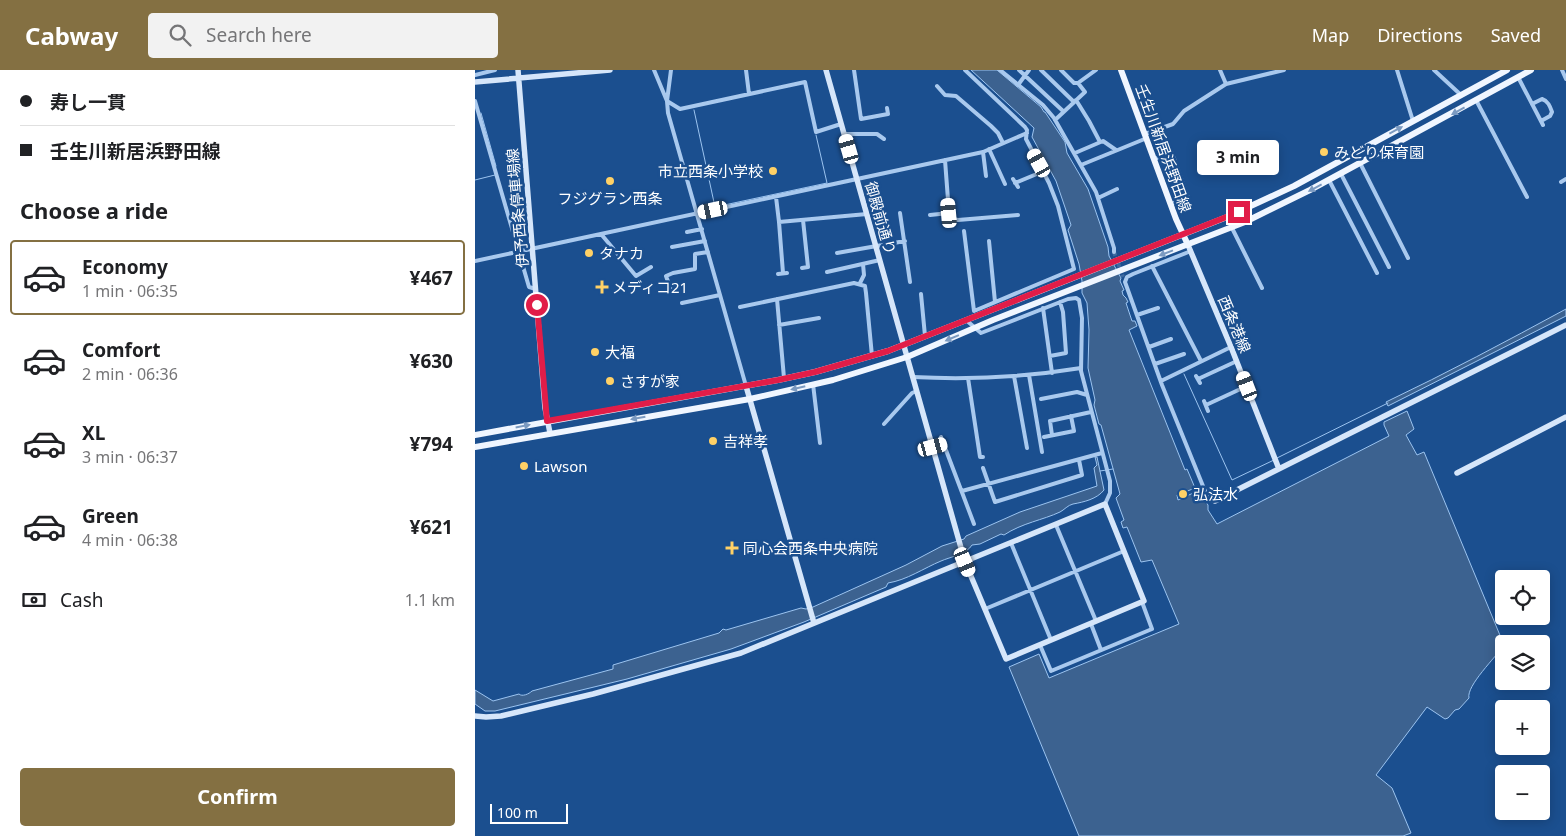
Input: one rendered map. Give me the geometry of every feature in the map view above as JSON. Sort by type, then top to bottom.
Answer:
[{"type":"main road","name":"壬生川新居浜野田線","points":[[1121,70],[1189,248]]},
{"type":"main road","name":"壬生川新居浜野田線","points":[[475,435],[746,386],[872,356],[966,320],[988,308],[1080,276],[1263,201],[1507,70]]},
{"type":"main road","points":[[475,447],[750,399],[865,371],[907,357],[1078,286],[1189,248],[1277,208],[1531,70]]},
{"type":"street","points":[[475,75],[495,70]]},
{"type":"street","name":"伊予西条停車場線","points":[[518,70],[547,421],[550,433]]},
{"type":"street","points":[[475,82],[610,70]]},
{"type":"street","points":[[654,70],[667,101],[680,108],[805,82],[816,132],[841,124]]},
{"type":"street","points":[[671,70],[667,101],[668,113],[813,621]]},
{"type":"street","points":[[746,70],[749,94]]},
{"type":"street","name":"御殿前通り","points":[[826,70],[964,559],[1006,660],[1040,645]]},
{"type":"street","points":[[854,70],[861,119],[888,114],[887,108]]},
{"type":"street","points":[[964,231],[974,310],[988,308],[995,302],[1074,269],[1058,206],[1044,171],[1026,139],[1025,126],[965,70]]},
{"type":"street","points":[[1000,70],[1043,105],[1055,120],[1092,182],[1114,252]]},
{"type":"street","points":[[1019,70],[1063,111]]},
{"type":"street","points":[[1018,85],[1029,70]]},
{"type":"street","points":[[1041,70],[1075,101],[1089,121],[1100,142]]},
{"type":"street","points":[[1055,120],[1085,92],[1078,83],[1074,83],[1061,70]]},
{"type":"street","points":[[1078,83],[1095,70]]},
{"type":"street","points":[[1220,70],[1226,84]]},
{"type":"street","points":[[1081,165],[1173,124],[1184,111],[1226,84],[1284,70]]},
{"type":"street","points":[[1397,70],[1413,121]]},
{"type":"street","points":[[1434,70],[1461,95]]},
{"type":"street","points":[[1562,70],[1566,79]]},
{"type":"street","points":[[1518,77],[1532,104],[1542,123],[1550,116],[1551,108],[1546,101],[1542,99],[1532,104]]},
{"type":"street","points":[[937,86],[945,95],[956,96],[985,120],[998,133],[1003,143]]},
{"type":"street","points":[[1476,100],[1527,198]]},
{"type":"street","points":[[475,101],[529,287],[536,289]]},
{"type":"street","points":[[475,261],[983,152],[1027,133]]},
{"type":"street","points":[[844,134],[877,134],[884,138]]},
{"type":"street","points":[[1075,153],[1103,141],[1116,150]]},
{"type":"street","points":[[989,149],[1005,184]]},
{"type":"street","points":[[983,152],[986,176]]},
{"type":"street","points":[[1154,159],[1172,153],[1188,198],[1171,204]]},
{"type":"street","points":[[945,160],[950,216],[958,220],[1018,215]]},
{"type":"street","points":[[1360,163],[1408,258]]},
{"type":"street","points":[[1018,187],[1014,181],[1044,171]]},
{"type":"street","points":[[1341,174],[1389,267]]},
{"type":"street","points":[[1561,182],[1566,179]]},
{"type":"street","points":[[1329,180],[1377,273]]},
{"type":"street","points":[[1098,198],[1117,189]]},
{"type":"street","points":[[776,197],[783,273]]},
{"type":"street","points":[[900,213],[910,282]]},
{"type":"street","points":[[930,215],[949,213]]},
{"type":"street","points":[[779,222],[867,214]]},
{"type":"street","points":[[802,268],[808,268],[803,220]]},
{"type":"street","points":[[1232,228],[1262,288]]},
{"type":"street","points":[[687,232],[702,229]]},
{"type":"street","points":[[601,234],[636,276],[651,267]]},
{"type":"street","points":[[837,254],[876,245],[905,241]]},
{"type":"street","points":[[989,241],[995,302]]},
{"type":"street","points":[[672,247],[705,242]]},
{"type":"street","points":[[1125,282],[1133,274],[1189,248]]},
{"type":"street","name":"西条港線","points":[[1189,248],[1237,361],[1279,469]]},
{"type":"street","points":[[664,292],[671,290],[666,276],[695,269],[695,254],[708,252]]},
{"type":"street","points":[[827,272],[880,260]]},
{"type":"street","points":[[861,283],[864,275],[863,264]]},
{"type":"street","points":[[1152,266],[1201,362]]},
{"type":"street","points":[[1123,277],[1161,381],[1205,491],[1210,500],[1215,501],[1566,325]]},
{"type":"street","points":[[740,306],[855,282],[861,283],[865,286],[872,356]]},
{"type":"street","points":[[921,294],[925,336]]},
{"type":"street","points":[[682,303],[720,295]]},
{"type":"street","points":[[966,320],[981,333],[1072,297],[1079,300],[1082,318],[1081,368],[1110,488],[1105,504],[1153,628],[1051,671],[1040,645],[1142,602]]},
{"type":"street","points":[[777,299],[784,378]]},
{"type":"street","points":[[1049,356],[1066,353],[1063,312],[1060,302]]},
{"type":"street","points":[[988,308],[993,320]]},
{"type":"street","points":[[1043,308],[1052,372]]},
{"type":"street","points":[[1137,315],[1158,308]]},
{"type":"street","points":[[779,325],[819,318]]},
{"type":"street","points":[[1149,347],[1171,339]]},
{"type":"street","points":[[1161,381],[1231,347]]},
{"type":"street","points":[[1155,364],[1184,354]]},
{"type":"street","points":[[1198,379],[1237,361]]},
{"type":"street","points":[[913,377],[968,378],[1014,376],[1081,368]]},
{"type":"street","points":[[1029,375],[1042,452]]},
{"type":"street","points":[[1014,376],[1027,448]]},
{"type":"street","points":[[968,378],[980,457],[983,457]]},
{"type":"street","points":[[813,384],[819,443]]},
{"type":"street","points":[[1208,411],[1205,403],[1247,386]]},
{"type":"street","points":[[884,424],[912,393],[917,391]]},
{"type":"street","points":[[1041,399],[1077,392],[1087,395]]},
{"type":"street","points":[[1052,435],[1049,421],[1091,412]]},
{"type":"street","points":[[1044,437],[1074,431],[1071,416]]},
{"type":"street","points":[[1457,473],[1566,417]]},
{"type":"street","points":[[941,436],[974,524]]},
{"type":"street","points":[[933,447],[944,444]]},
{"type":"street","points":[[962,491],[1102,453]]},
{"type":"street","points":[[983,468],[995,502],[1082,474],[1079,460]]},
{"type":"street","points":[[475,716],[486,718],[501,716],[593,694],[741,653],[813,621],[964,559],[1011,543],[1105,504]]},
{"type":"street","points":[[1056,525],[1075,572],[1101,650]]},
{"type":"street","points":[[1011,543],[1051,640]]},
{"type":"street","points":[[985,609],[1124,551]]},
{"type":"water","points":[[971,70],[997,70],[1041,107],[1065,142],[1067,153],[1088,189],[1108,247],[1109,256],[1121,278],[1120,281],[1124,290],[1122,291],[1123,295],[1128,302],[1126,303],[1132,321],[1135,321],[1137,326],[1129,330],[1185,470],[1187,469],[1195,488],[1185,492],[1184,490],[1177,495],[1178,500],[1202,489],[1208,510],[1217,524],[1389,436],[1384,422],[1407,411],[1414,429],[1406,435],[1417,455],[1424,452],[1500,635],[1495,635],[1495,656],[1472,686],[1469,698],[1459,709],[1455,710],[1445,719],[1427,707],[1376,775],[1392,788],[1411,833],[1403,836],[1079,836],[1009,667],[1039,654],[1049,678],[1179,624],[1152,560],[1141,562],[1127,527],[1123,528],[1121,522],[1124,520],[1116,498],[1120,494],[1094,405],[1095,400],[1088,368],[1089,330],[1087,303],[1082,293],[1079,264],[1068,230],[1071,225],[1056,181],[1032,137],[1034,128]]},
{"type":"water","points":[[1566,309],[1566,316],[1388,406],[1386,402],[1477,357]]},
{"type":"water","points":[[1095,457],[1097,457],[1104,490],[1094,498],[1071,505],[1060,512],[1018,527],[1004,535],[1001,534],[980,544],[972,545],[962,553],[909,577],[888,583],[886,587],[804,622],[731,649],[627,679],[495,711],[485,711],[475,704],[475,690],[493,701],[519,694],[526,695],[532,691],[613,669],[613,665],[719,633],[723,629],[726,630],[801,608],[813,607],[906,565],[942,546],[964,539],[966,536],[1020,512],[1097,486],[1094,468],[1097,465]]},
{"type":"waterway","points":[[694,110],[715,207],[827,183],[816,135]]},
{"type":"waterway","points":[[481,113],[496,166]]},
{"type":"waterway","points":[[475,180],[495,175]]},
{"type":"waterway","points":[[1184,374],[1232,480],[1274,460]]},
{"type":"waterway","points":[[1277,458],[1388,403]]},
{"type":"waterway","points":[[1100,471],[1113,469]]},
{"type":"tunnel","points":[[1114,252],[1123,277]]},
{"type":"place","name":"みどり保育園","points":[[1324,152]]},
{"type":"place","name":"市立西条小学校","points":[[773,171]]},
{"type":"place","name":"フジグラン西条","points":[[610,181]]},
{"type":"place","name":"タナカ","points":[[589,253]]},
{"type":"place","name":"メディコ21","points":[[602,287]]},
{"type":"place","name":"大福","points":[[595,352]]},
{"type":"place","name":"さすが家","points":[[610,381]]},
{"type":"place","name":"吉祥孝","points":[[713,441]]},
{"type":"place","name":"Lawson","points":[[524,466]]},
{"type":"place","name":"弘法水","points":[[1183,494]]},
{"type":"place","name":"同心会西条中央病院","points":[[732,548]]},
{"type":"route","points":[[537,305],[547,421],[778,380],[815,372],[888,351],[1239,212]]}]
